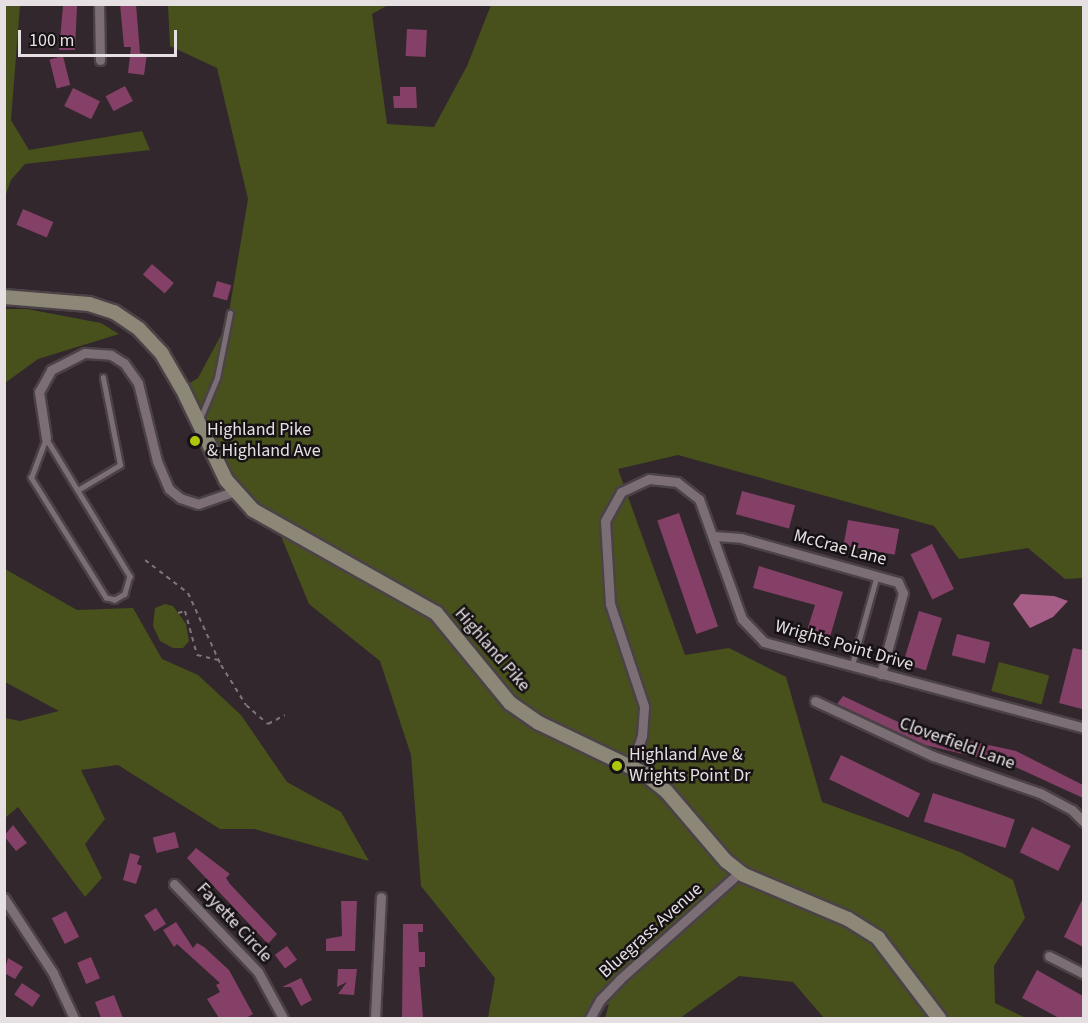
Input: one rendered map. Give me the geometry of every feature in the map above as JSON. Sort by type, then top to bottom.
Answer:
[{"type":"street","points":[[99,4],[100,60]]},
{"type":"street","name":"Highland Pike","points":[[4,297],[89,304],[123,317],[162,354],[234,491],[253,510],[281,528],[390,584],[436,613],[495,687],[529,717],[632,766],[667,792],[726,861],[740,872],[848,919],[878,938],[939,1018]]},
{"type":"street","points":[[46,438],[39,392],[51,370],[85,353],[111,355],[124,363],[138,383],[157,461],[169,489],[180,498],[198,504],[234,491]]},
{"type":"street","name":"Wrights Point Drive","points":[[632,766],[642,736],[644,706],[610,604],[606,514],[621,492],[634,483],[649,479],[677,482],[699,499],[748,629],[773,645],[1083,728]]},
{"type":"street","name":"McCrae Lane","points":[[714,536],[741,538],[898,582],[903,593],[881,674]]},
{"type":"street","name":"Cloverfield Lane","points":[[815,701],[933,756],[1040,794],[1072,810],[1083,822]]},
{"type":"street","name":"Bluegrass Avenue","points":[[590,1018],[608,991],[740,872]]},
{"type":"street","name":"Fayette Circle","points":[[174,884],[258,972],[283,1018]]},
{"type":"street","points":[[375,1018],[381,897]]},
{"type":"street","points":[[4,898],[52,973],[74,1018]]},
{"type":"street","points":[[1049,956],[1083,974]]},
{"type":"lane","points":[[198,424],[217,378],[231,313]]},
{"type":"lane","points":[[78,490],[120,465],[103,378]]},
{"type":"lane","points":[[46,438],[130,576],[125,594],[115,600],[106,598],[31,478],[46,438]]},
{"type":"lane","points":[[852,666],[877,575]]},
{"type":"path","points":[[145,560],[188,593],[219,660],[246,705],[268,724],[285,715]]},
{"type":"path","points":[[178,613],[185,611],[197,655],[219,660]]},
{"type":"green space","points":[[5,4],[20,5],[11,120],[29,150],[142,131],[150,150],[25,164],[11,180],[5,197]]},
{"type":"green space","points":[[168,5],[388,5],[372,14],[387,124],[434,127],[467,66],[491,5],[1083,5],[1083,578],[1065,579],[1028,548],[959,559],[934,526],[678,455],[618,469],[685,655],[729,648],[786,677],[822,802],[960,852],[1013,880],[1025,918],[994,966],[995,1003],[1026,1018],[824,1018],[793,982],[739,976],[680,1018],[605,1018],[609,1004],[581,1018],[488,1018],[495,978],[421,886],[411,755],[380,661],[309,604],[276,524],[235,491],[182,388],[198,378],[227,324],[248,199],[217,68],[170,46]]},
{"type":"green space","points":[[5,309],[27,309],[101,323],[119,334],[38,359],[5,383]]},
{"type":"green space","points":[[5,569],[77,610],[133,608],[162,659],[198,675],[241,715],[287,782],[341,812],[369,861],[254,829],[220,829],[118,765],[81,770],[105,819],[85,844],[102,878],[85,897],[18,807],[5,818],[5,718],[20,721],[59,711],[5,682]]},
{"type":"green space","points":[[165,604],[173,606],[186,624],[189,641],[183,648],[173,648],[160,641],[153,626],[155,608]]},
{"type":"green space","points":[[999,662],[1049,675],[1041,704],[991,691]]},
{"type":"shaded area","points":[[1021,594],[1054,596],[1068,601],[1053,617],[1030,628],[1013,604]]},
{"type":"building","points":[[120,4],[136,4],[140,53],[147,54],[144,75],[128,73],[131,47],[124,47]]},
{"type":"building","points":[[63,6],[77,6],[75,50],[59,50]]},
{"type":"building","points":[[407,29],[427,30],[426,57],[406,56]]},
{"type":"building","points":[[63,56],[70,85],[57,88],[49,59]]},
{"type":"building","points":[[125,86],[133,101],[114,111],[106,96]]},
{"type":"building","points":[[400,87],[416,87],[417,108],[394,108],[393,96],[400,96]]},
{"type":"building","points":[[73,88],[100,101],[91,119],[64,106]]},
{"type":"building","points":[[23,209],[53,222],[47,238],[16,225]]},
{"type":"building","points":[[152,264],[174,283],[165,294],[143,275]]},
{"type":"building","points":[[217,281],[231,285],[227,301],[213,296]]},
{"type":"building","points":[[742,491],[795,505],[789,528],[736,514]]},
{"type":"building","points":[[679,513],[718,626],[696,634],[657,520]]},
{"type":"building","points":[[848,520],[899,529],[895,555],[843,546]]},
{"type":"building","points":[[932,544],[954,589],[932,599],[910,555]]},
{"type":"building","points":[[759,566],[843,592],[828,644],[805,637],[815,605],[753,588]]},
{"type":"building","points":[[919,611],[942,618],[926,671],[903,664]]},
{"type":"building","points":[[957,634],[990,642],[985,664],[952,655]]},
{"type":"building","points":[[1073,648],[1083,650],[1082,709],[1059,703]]},
{"type":"building","points":[[843,696],[911,728],[1016,751],[1083,785],[1083,798],[1013,766],[925,745],[837,704]]},
{"type":"building","points":[[841,755],[920,794],[908,818],[829,779]]},
{"type":"building","points":[[933,793],[1015,820],[1006,848],[924,822]]},
{"type":"building","points":[[13,825],[27,843],[16,851],[4,836]]},
{"type":"building","points":[[1032,827],[1071,846],[1058,871],[1020,852]]},
{"type":"building","points":[[175,832],[179,848],[157,853],[153,838]]},
{"type":"building","points":[[196,848],[230,874],[226,878],[230,884],[277,934],[268,944],[187,858]]},
{"type":"building","points":[[130,853],[140,856],[137,864],[142,866],[136,884],[123,880]]},
{"type":"building","points":[[1083,898],[1083,947],[1064,937]]},
{"type":"building","points":[[341,901],[357,901],[355,951],[326,951],[326,939],[342,936]]},
{"type":"building","points":[[156,908],[166,924],[154,932],[144,915]]},
{"type":"building","points":[[66,911],[79,937],[65,944],[52,918]]},
{"type":"building","points":[[176,922],[193,948],[197,943],[204,947],[229,970],[253,1014],[246,1018],[219,1018],[207,999],[220,992],[216,985],[220,983],[177,944],[174,947],[163,930]]},
{"type":"building","points":[[403,924],[423,924],[423,932],[418,932],[419,952],[425,952],[425,967],[419,967],[423,1018],[402,1018]]},
{"type":"building","points":[[287,946],[297,960],[285,969],[275,955]]},
{"type":"building","points":[[91,957],[100,978],[86,984],[77,963]]},
{"type":"building","points":[[8,958],[23,967],[15,979],[4,973]]},
{"type":"building","points":[[338,969],[357,969],[354,995],[338,994],[347,982],[337,987]]},
{"type":"building","points":[[1037,970],[1083,996],[1083,1018],[1059,1018],[1022,998]]},
{"type":"building","points":[[301,978],[312,1000],[301,1006],[291,987],[282,987]]},
{"type":"building","points":[[22,983],[40,995],[32,1007],[14,995]]},
{"type":"building","points":[[114,995],[123,1018],[101,1018],[95,1002]]},
{"type":"place","name":"Highland Pike & Highland Ave","points":[[195,441]]},
{"type":"place","name":"Highland Ave & Wrights Point Dr","points":[[617,766]]}]
